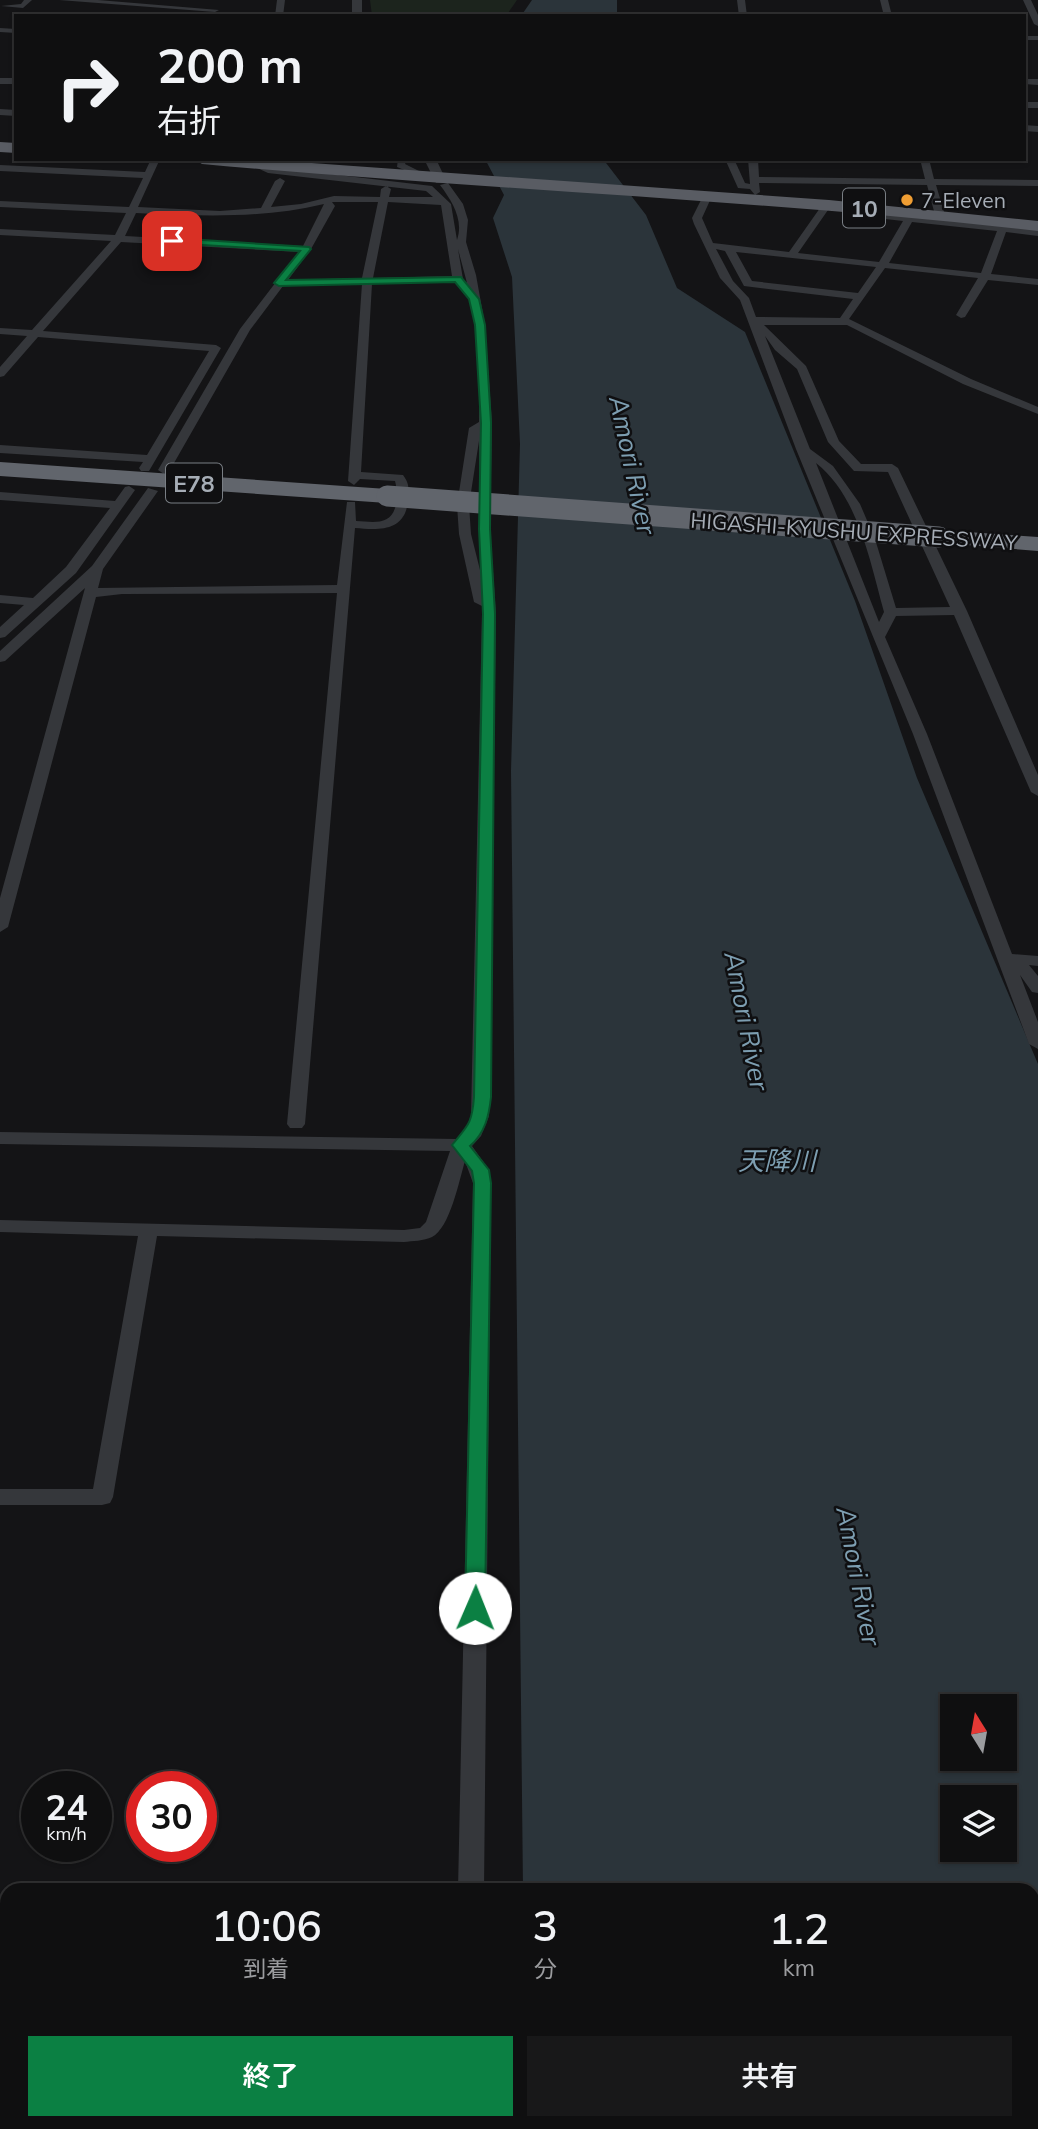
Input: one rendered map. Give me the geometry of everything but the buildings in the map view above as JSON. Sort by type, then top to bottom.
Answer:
[{"type":"highway","name":"10","points":[[259,161],[440,180],[700,197],[755,189],[1038,230]]},
{"type":"highway","name":"HIGASHI-KYUSHU EXPRESSWAY","points":[[0,470],[1038,544]]},
{"type":"street","points":[[5,6],[23,6],[28,0]]},
{"type":"street","points":[[64,0],[119,1],[215,13],[217,0]]},
{"type":"street","points":[[1027,0],[1038,24]]},
{"type":"street","points":[[166,14],[175,7]]},
{"type":"street","points":[[0,374],[33,333],[119,238],[155,161]]},
{"type":"street","points":[[259,161],[395,170],[401,162],[414,171]]},
{"type":"street","points":[[259,161],[268,170],[429,188],[444,200],[458,279],[474,299]]},
{"type":"street","points":[[0,1226],[404,1236],[425,1233],[435,1225],[461,1145],[472,1136],[481,1116],[489,614],[484,529],[486,423],[480,325],[471,275],[461,242],[465,236],[459,204],[440,180],[431,161]]},
{"type":"street","points":[[730,161],[741,186],[755,189],[929,182],[1038,183]]},
{"type":"street","points":[[753,161],[755,189]]},
{"type":"street","points":[[924,161],[940,215]]},
{"type":"street","points":[[0,168],[147,175]]},
{"type":"street","points":[[264,211],[280,181]]},
{"type":"street","points":[[349,524],[386,525],[396,522],[402,516],[402,481],[388,476],[354,478],[366,281],[387,185]]},
{"type":"street","points":[[1038,230],[1002,230],[700,197],[697,218],[702,234],[729,283],[744,297],[802,449],[920,734],[1038,1044]]},
{"type":"street","points":[[0,204],[220,214],[264,211],[326,201],[444,200]]},
{"type":"street","points":[[0,449],[146,464],[165,469],[245,329],[306,249],[330,206],[326,201]]},
{"type":"street","points":[[447,214],[459,204]]},
{"type":"street","points":[[792,254],[823,209]]},
{"type":"street","points":[[843,321],[883,264],[909,219]]},
{"type":"street","points":[[961,315],[985,276],[1002,230]]},
{"type":"street","points":[[0,232],[306,249]]},
{"type":"street","points":[[711,246],[1038,282]]},
{"type":"street","points":[[728,247],[748,284],[858,296]]},
{"type":"street","points":[[279,283],[458,279]]},
{"type":"street","points":[[752,322],[843,321],[1009,401],[1038,411]]},
{"type":"street","points":[[752,322],[764,328],[780,351],[794,357],[834,442],[858,468],[892,468],[960,611],[1038,792]]},
{"type":"street","points":[[0,331],[216,348],[146,464]]},
{"type":"street","points":[[486,423],[475,428],[463,505],[465,534],[478,597],[489,614]]},
{"type":"street","points":[[802,449],[832,472],[860,515],[873,546],[891,612],[878,637]]},
{"type":"street","points":[[0,634],[71,570],[129,490]]},
{"type":"street","points":[[0,658],[97,569],[152,491]]},
{"type":"street","points":[[0,496],[118,505]]},
{"type":"street","points":[[296,1124],[351,505]]},
{"type":"street","points":[[0,927],[97,569]]},
{"type":"street","points":[[92,593],[122,590],[342,589]]},
{"type":"street","points":[[0,599],[37,602]]},
{"type":"street","points":[[891,612],[960,611]]},
{"type":"street","points":[[1006,959],[1038,961]]},
{"type":"street","points":[[1006,959],[1024,970],[1038,988]]},
{"type":"street","points":[[0,1138],[461,1145]]},
{"type":"street","points":[[461,1145],[481,1170],[482,1183],[471,1883]]},
{"type":"street","points":[[0,1497],[102,1497],[149,1228]]},
{"type":"shaded area","points":[[370,0],[517,0],[507,14],[372,14]]},
{"type":"water","points":[[532,0],[617,0],[617,14],[522,14]]},
{"type":"water","name":"天降川","points":[[486,161],[605,161],[646,215],[677,288],[745,332],[855,601],[917,778],[1038,1064],[1038,1883],[523,1883],[511,771],[520,444],[512,277],[493,218],[504,195]]},
{"type":"place","name":"7-Eleven","points":[[907,200]]},
{"type":"route","points":[[172,241],[306,249],[279,283],[458,279],[474,299],[480,325],[486,423],[484,529],[489,614],[482,1097],[481,1116],[472,1136],[461,1145],[481,1170],[482,1183],[475,1608]]},
{"type":"water label","name":"Amori River","points":[[633,465]]},
{"type":"water label","name":"Amori River","points":[[747,1021]]},
{"type":"water label","name":"Amori River","points":[[859,1576]]}]
